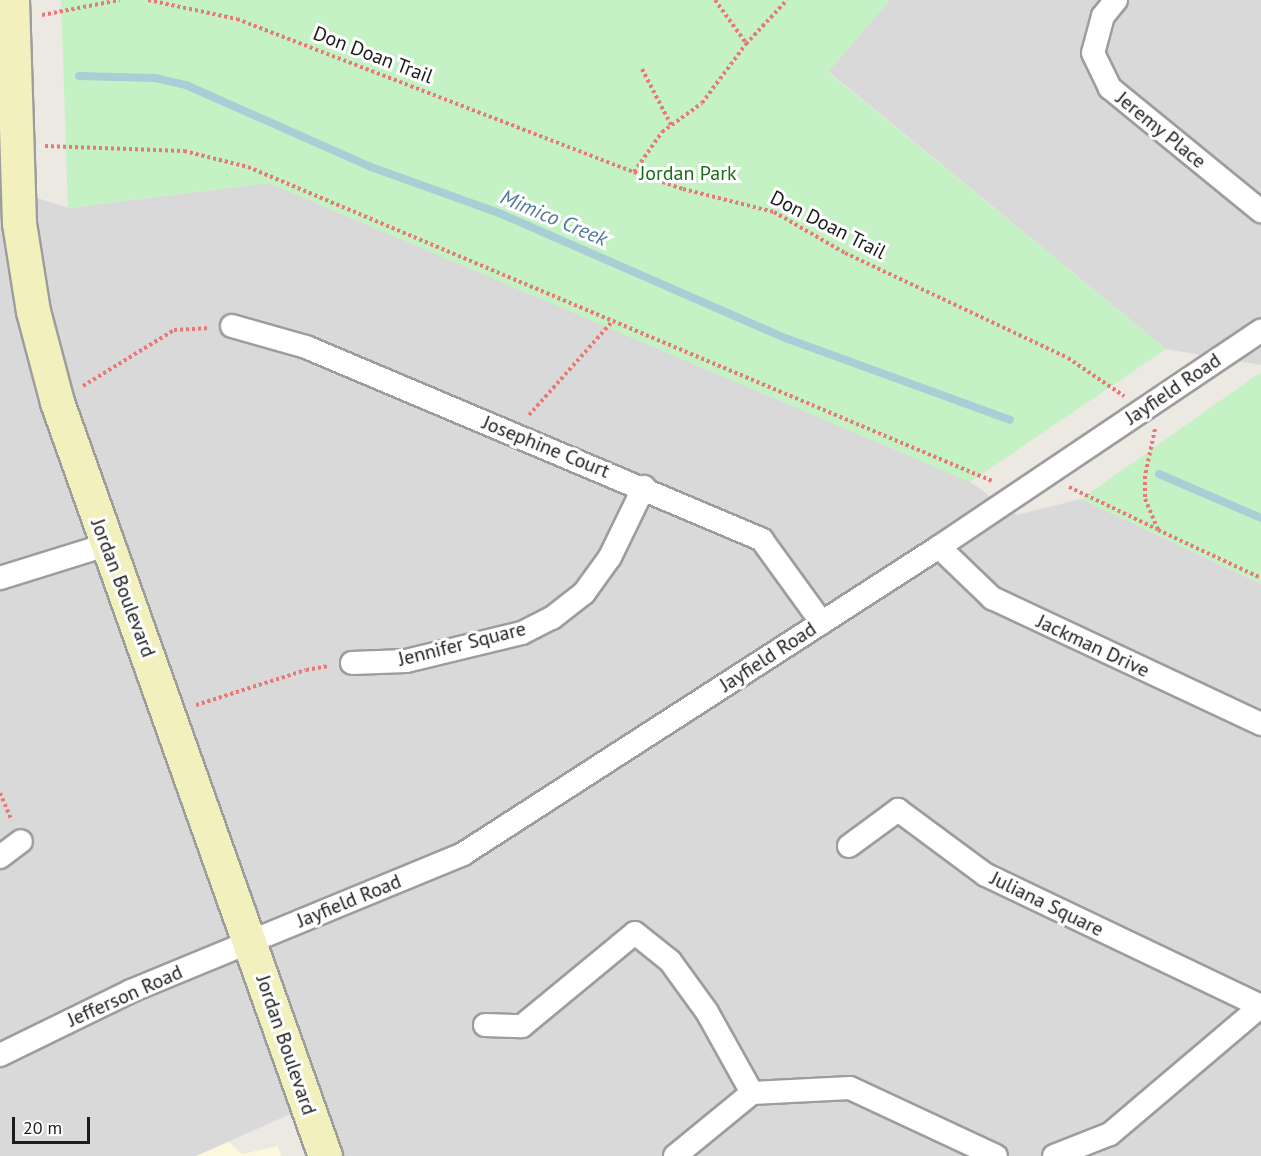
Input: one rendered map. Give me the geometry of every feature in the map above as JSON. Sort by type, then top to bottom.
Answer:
[{"type":"street","name":"Jeremy Place","points":[[1116,0],[1102,16],[1093,53],[1110,88],[1261,211]]},
{"type":"street","name":"Jordan Boulevard","points":[[12,7],[19,224],[33,311],[57,402],[106,545],[251,941],[325,1156]]},
{"type":"street","name":"Josephine Court","points":[[232,326],[306,346],[644,487],[762,540],[822,623]]},
{"type":"street","name":"Jayfield Road","points":[[251,941],[464,854],[939,547],[1021,489],[1261,331]]},
{"type":"street","name":"Jennifer Square","points":[[352,663],[406,661],[522,633],[552,618],[584,593],[610,557],[644,487]]},
{"type":"street","points":[[0,578],[106,545]]},
{"type":"street","name":"Jackman Drive","points":[[939,547],[992,598],[1261,724]]},
{"type":"street","name":"Juliana Square","points":[[849,846],[898,810],[986,875],[1261,1006]]},
{"type":"street","points":[[0,856],[21,841]]},
{"type":"street","points":[[485,1024],[522,1026],[635,933],[670,961],[707,1012],[752,1094]]},
{"type":"street","name":"Jefferson Road","points":[[0,1055],[131,991],[251,941]]},
{"type":"street","points":[[1054,1156],[1110,1134],[1261,1006]]},
{"type":"street","points":[[675,1156],[752,1094],[850,1088],[996,1156]]},
{"type":"path","points":[[12,7],[54,15],[101,1],[120,0]]},
{"type":"path","name":"Don Doan Trail","points":[[148,0],[237,19],[634,172],[683,189],[774,212],[844,253],[1068,358],[1144,410],[1158,432],[1145,476],[1145,499],[1158,530]]},
{"type":"path","points":[[715,0],[746,44]]},
{"type":"path","points":[[634,172],[671,125],[702,103],[746,44],[787,0]]},
{"type":"path","points":[[642,69],[671,125]]},
{"type":"path","points":[[15,148],[66,144],[184,152],[248,167],[981,479],[1021,489],[1062,484],[1261,578]]},
{"type":"path","points":[[513,433],[612,322]]},
{"type":"path","points":[[57,402],[174,330],[232,326]]},
{"type":"path","points":[[170,715],[306,670],[352,663]]},
{"type":"shaded area","points":[[890,0],[1261,0],[1261,365],[1166,349],[828,71]]},
{"type":"shaded area","points":[[269,183],[966,479],[1017,515],[1081,499],[1261,584],[1261,1156],[325,1156],[306,1107],[196,1156],[0,1156],[0,186],[68,208]]},
{"type":"shaded area","points":[[229,1142],[242,1154],[278,1146],[281,1156],[196,1156]]},
{"type":"green space","name":"Jordan Park","points":[[61,0],[890,0],[828,72],[1166,349],[970,482],[269,183],[68,208]]},
{"type":"green space","points":[[1261,372],[1261,584],[1081,499]]},
{"type":"waterway","name":"Mimico Creek","points":[[79,76],[155,78],[186,85],[371,167],[499,213],[788,339],[1010,420]]},
{"type":"waterway","name":"Mimico Creek","points":[[1159,474],[1261,518]]}]
